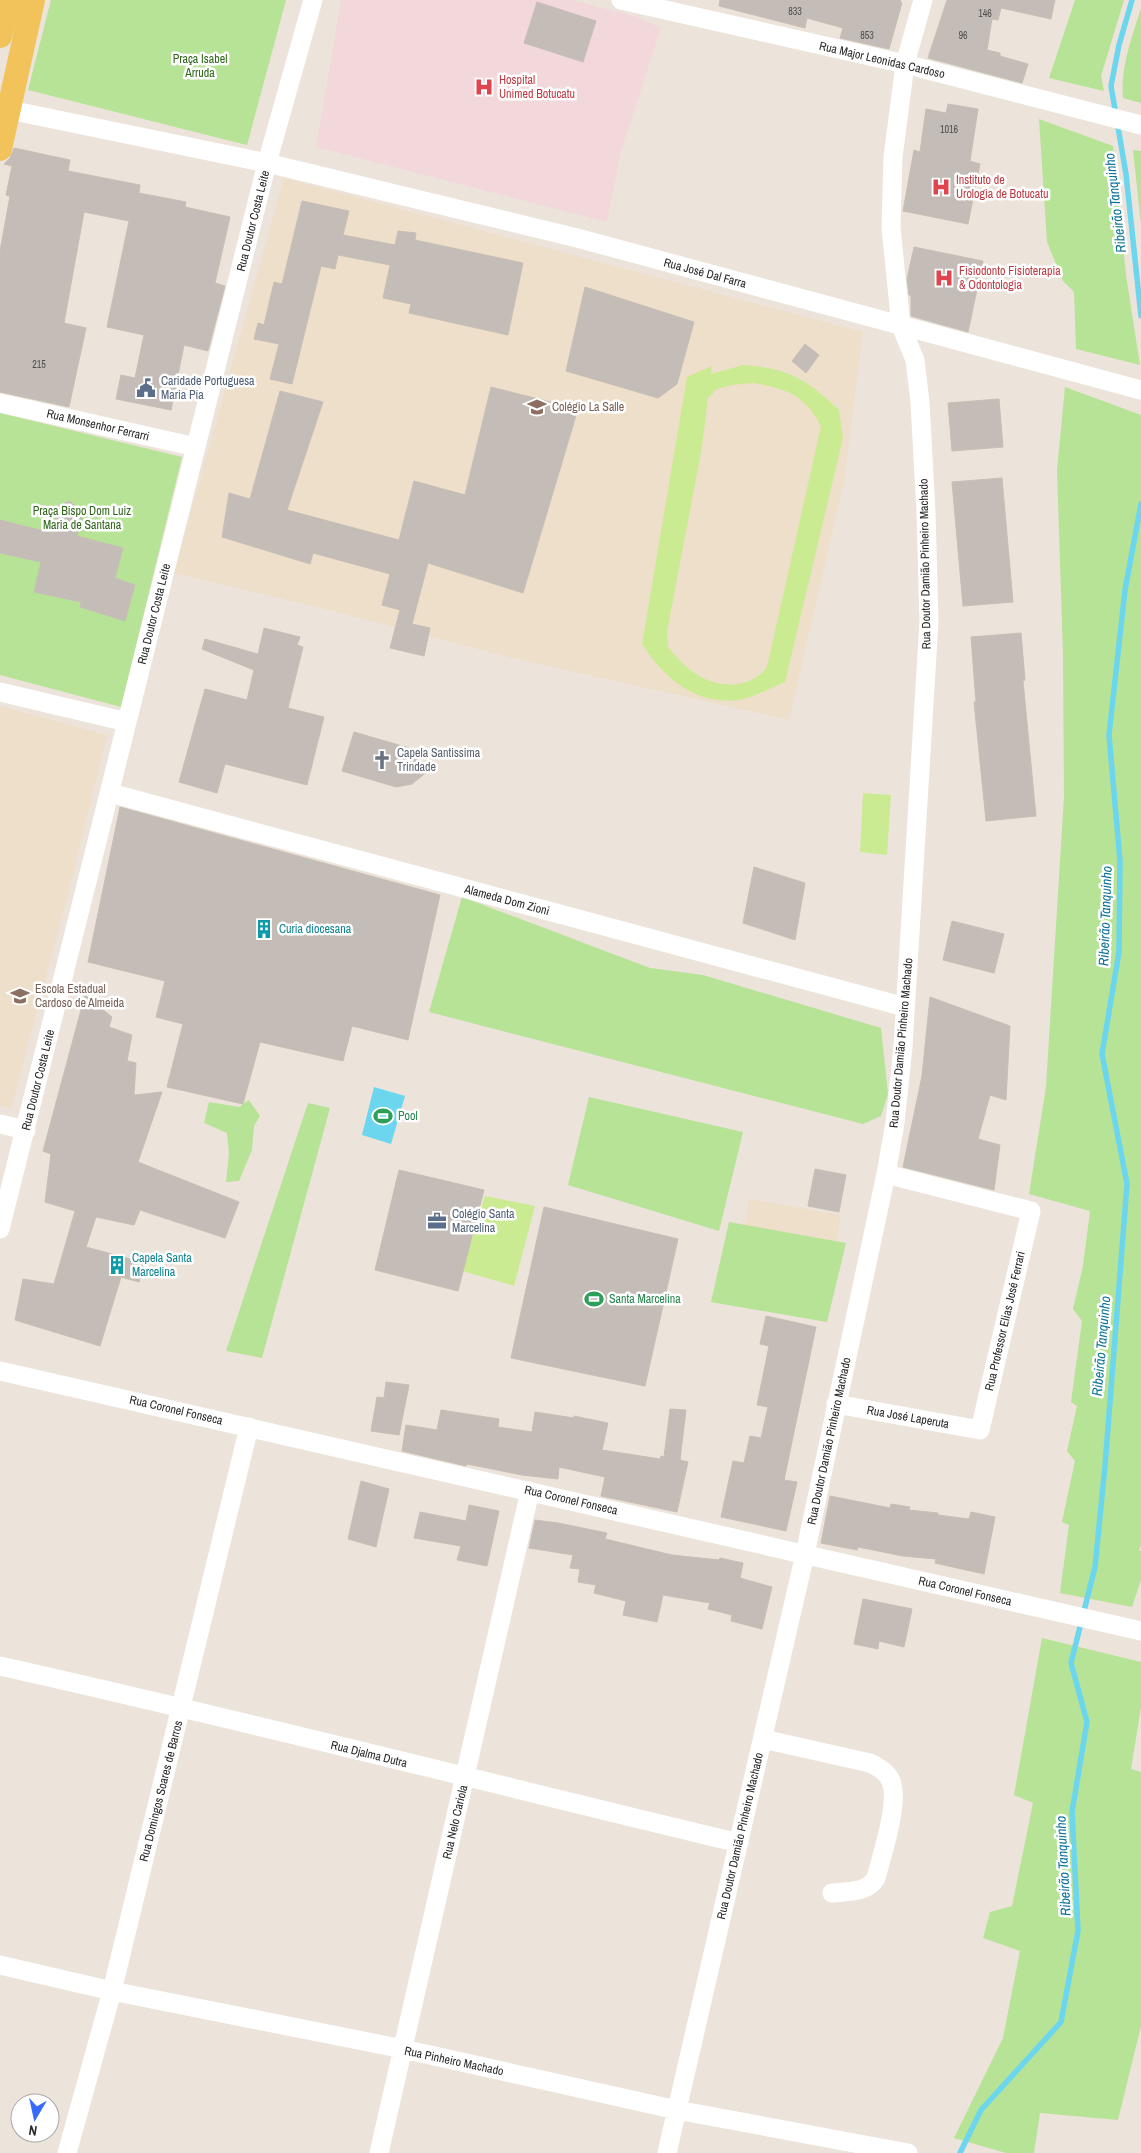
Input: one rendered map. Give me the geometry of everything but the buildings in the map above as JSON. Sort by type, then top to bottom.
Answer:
[{"type":"main road","points":[[0,36],[9,0]]},
{"type":"main road","points":[[0,149],[4,109],[33,0]]},
{"type":"street","name":"Rua Doutor Costa Leite","points":[[0,1229],[268,163],[313,0]]},
{"type":"street","name":"Rua Doutor Damião Pinheiro Machado","points":[[667,2153],[805,1554],[886,1174],[895,1122],[905,1007],[929,622],[920,402],[915,360],[901,326],[891,228],[892,157],[905,64],[923,0]]},
{"type":"street","name":"Rua Major Leonidas Cardoso","points":[[630,1],[905,64],[1141,125]]},
{"type":"street","points":[[4,109],[268,163]]},
{"type":"street","name":"Rua José Dal Farra","points":[[268,163],[577,238],[1141,390]]},
{"type":"street","name":"Rua Monsenhor Ferrarri","points":[[0,402],[196,447]]},
{"type":"street","points":[[0,692],[128,722]]},
{"type":"street","name":"Alameda Dom Zioni","points":[[110,793],[905,1007]]},
{"type":"street","points":[[0,1124],[26,1130]]},
{"type":"street","name":"Rua Professor Elias José Ferrari","points":[[886,1174],[1030,1211],[980,1430]]},
{"type":"street","name":"Rua Coronel Fonseca","points":[[0,1371],[1141,1631]]},
{"type":"street","name":"Rua José Laperuta","points":[[836,1404],[980,1430]]},
{"type":"street","name":"Rua Domingos Soares de Barros","points":[[67,2153],[112,1991],[249,1427]]},
{"type":"street","name":"Rua Nelo Cariola","points":[[379,2153],[530,1491]]},
{"type":"street","name":"Rua Djalma Dutra","points":[[0,1666],[182,1706],[465,1778],[738,1843]]},
{"type":"street","points":[[763,1738],[870,1763],[885,1772],[892,1784],[891,1813],[876,1878],[871,1886],[860,1890],[832,1893]]},
{"type":"street","name":"Rua Pinheiro Machado","points":[[0,1965],[112,1991],[403,2049],[677,2110],[908,2153]]},
{"type":"shaded area","name":"Hospital Unimed Botucatu","points":[[341,0],[572,0],[637,17],[661,28],[621,151],[607,222],[316,147]]},
{"type":"shaded area","name":"Colégio La Salle","points":[[284,178],[863,332],[844,482],[789,720],[508,657],[329,610],[174,573]]},
{"type":"shaded area","points":[[0,706],[107,735],[70,887],[11,1109],[0,1106]]},
{"type":"shaded area","points":[[749,1199],[841,1215],[833,1261],[743,1232]]},
{"type":"green space","name":"Praça Isabel Arruda","points":[[51,0],[286,0],[247,145],[28,90]]},
{"type":"green space","points":[[1075,0],[1124,0],[1101,76],[1104,91],[1049,78]]},
{"type":"green space","points":[[1141,8],[1141,103],[1123,98],[1123,75]]},
{"type":"green space","points":[[1039,119],[1113,146],[1126,275],[1140,365],[1076,349],[1074,292],[1063,281],[1047,242]]},
{"type":"green space","points":[[1133,150],[1141,151],[1141,225]]},
{"type":"green space","points":[[743,365],[772,369],[796,377],[817,390],[839,410],[843,438],[785,682],[756,695],[738,700],[708,698],[682,687],[660,668],[642,644],[687,377],[712,366],[711,374]],"holes":[[[753,383],[785,391],[801,400],[815,415],[821,426],[767,667],[760,674],[743,683],[724,684],[705,679],[684,665],[668,647],[667,632],[702,447],[708,398],[717,389]]]},
{"type":"green space","points":[[1065,387],[1141,415],[1141,1545],[1139,1550],[1141,1551],[1141,1580],[1132,1607],[1060,1593],[1069,1525],[1062,1522],[1075,1461],[1067,1451],[1077,1406],[1071,1402],[1082,1321],[1073,1309],[1083,1266],[1090,1211],[1029,1194],[1046,1087],[1064,797],[1063,654],[1057,470]]},
{"type":"green space","name":"Praça Bispo Dom Luiz Maria de Santana","points":[[0,413],[182,457],[121,707],[0,675]]},
{"type":"green space","points":[[863,793],[891,795],[887,855],[860,852]]},
{"type":"green space","points":[[462,897],[650,968],[703,975],[881,1028],[888,1094],[881,1116],[863,1124],[429,1012]]},
{"type":"green space","points":[[589,1097],[743,1132],[719,1231],[568,1185]]},
{"type":"green space","points":[[249,1100],[260,1116],[254,1126],[252,1150],[239,1181],[226,1182],[229,1154],[227,1133],[204,1123],[209,1102],[239,1107]]},
{"type":"green space","points":[[308,1103],[330,1108],[262,1358],[226,1351]]},
{"type":"green space","points":[[485,1196],[535,1206],[514,1286],[462,1271]]},
{"type":"green space","points":[[729,1222],[846,1243],[827,1322],[711,1302]]},
{"type":"green space","points":[[1042,1638],[1141,1662],[1141,1707],[1131,1769],[1141,1772],[1141,2026],[1118,2120],[1040,2113],[1034,2153],[1006,2153],[954,2138],[1003,2038],[1020,1951],[983,1938],[990,1912],[1012,1906],[1033,1803],[1014,1795]]},
{"type":"water","name":"Pool","points":[[374,1087],[405,1096],[391,1144],[362,1135]]},
{"type":"waterway","name":"Ribeirão Tanquinho","points":[[1132,0],[1119,45],[1111,86],[1126,174],[1141,316]]},
{"type":"waterway","name":"Ribeirão Tanquinho","points":[[960,2153],[981,2110],[1061,2022],[1078,1931],[1072,1812],[1087,1722],[1071,1663],[1095,1567],[1105,1466],[1127,1184],[1102,1054],[1119,952],[1120,861],[1109,735],[1125,590],[1141,504]]},
{"type":"place","name":"Hospital Unimed Botucatu","points":[[484,87]]},
{"type":"place","name":"Instituto de Urologia de Botucatu","points":[[941,187]]},
{"type":"place","name":"Fisiodonto Fisioterapia & Odontologia","points":[[944,278]]},
{"type":"place","name":"Caridade Portuguesa Maria Pia","points":[[146,388]]},
{"type":"place","name":"Colégio La Salle","points":[[537,407]]},
{"type":"place","name":"Capela Santissima Trindade","points":[[382,760]]},
{"type":"place","name":"Curia diocesana","points":[[264,929]]},
{"type":"place","name":"Escola Estadual Cardoso de Almeida","points":[[20,996]]},
{"type":"place","name":"Pool","points":[[383,1116]]},
{"type":"place","name":"Colégio Santa Marcelina","points":[[437,1221]]},
{"type":"place","name":"Capela Santa Marcelina","points":[[117,1265]]},
{"type":"place","name":"Santa Marcelina","points":[[594,1299]]}]
